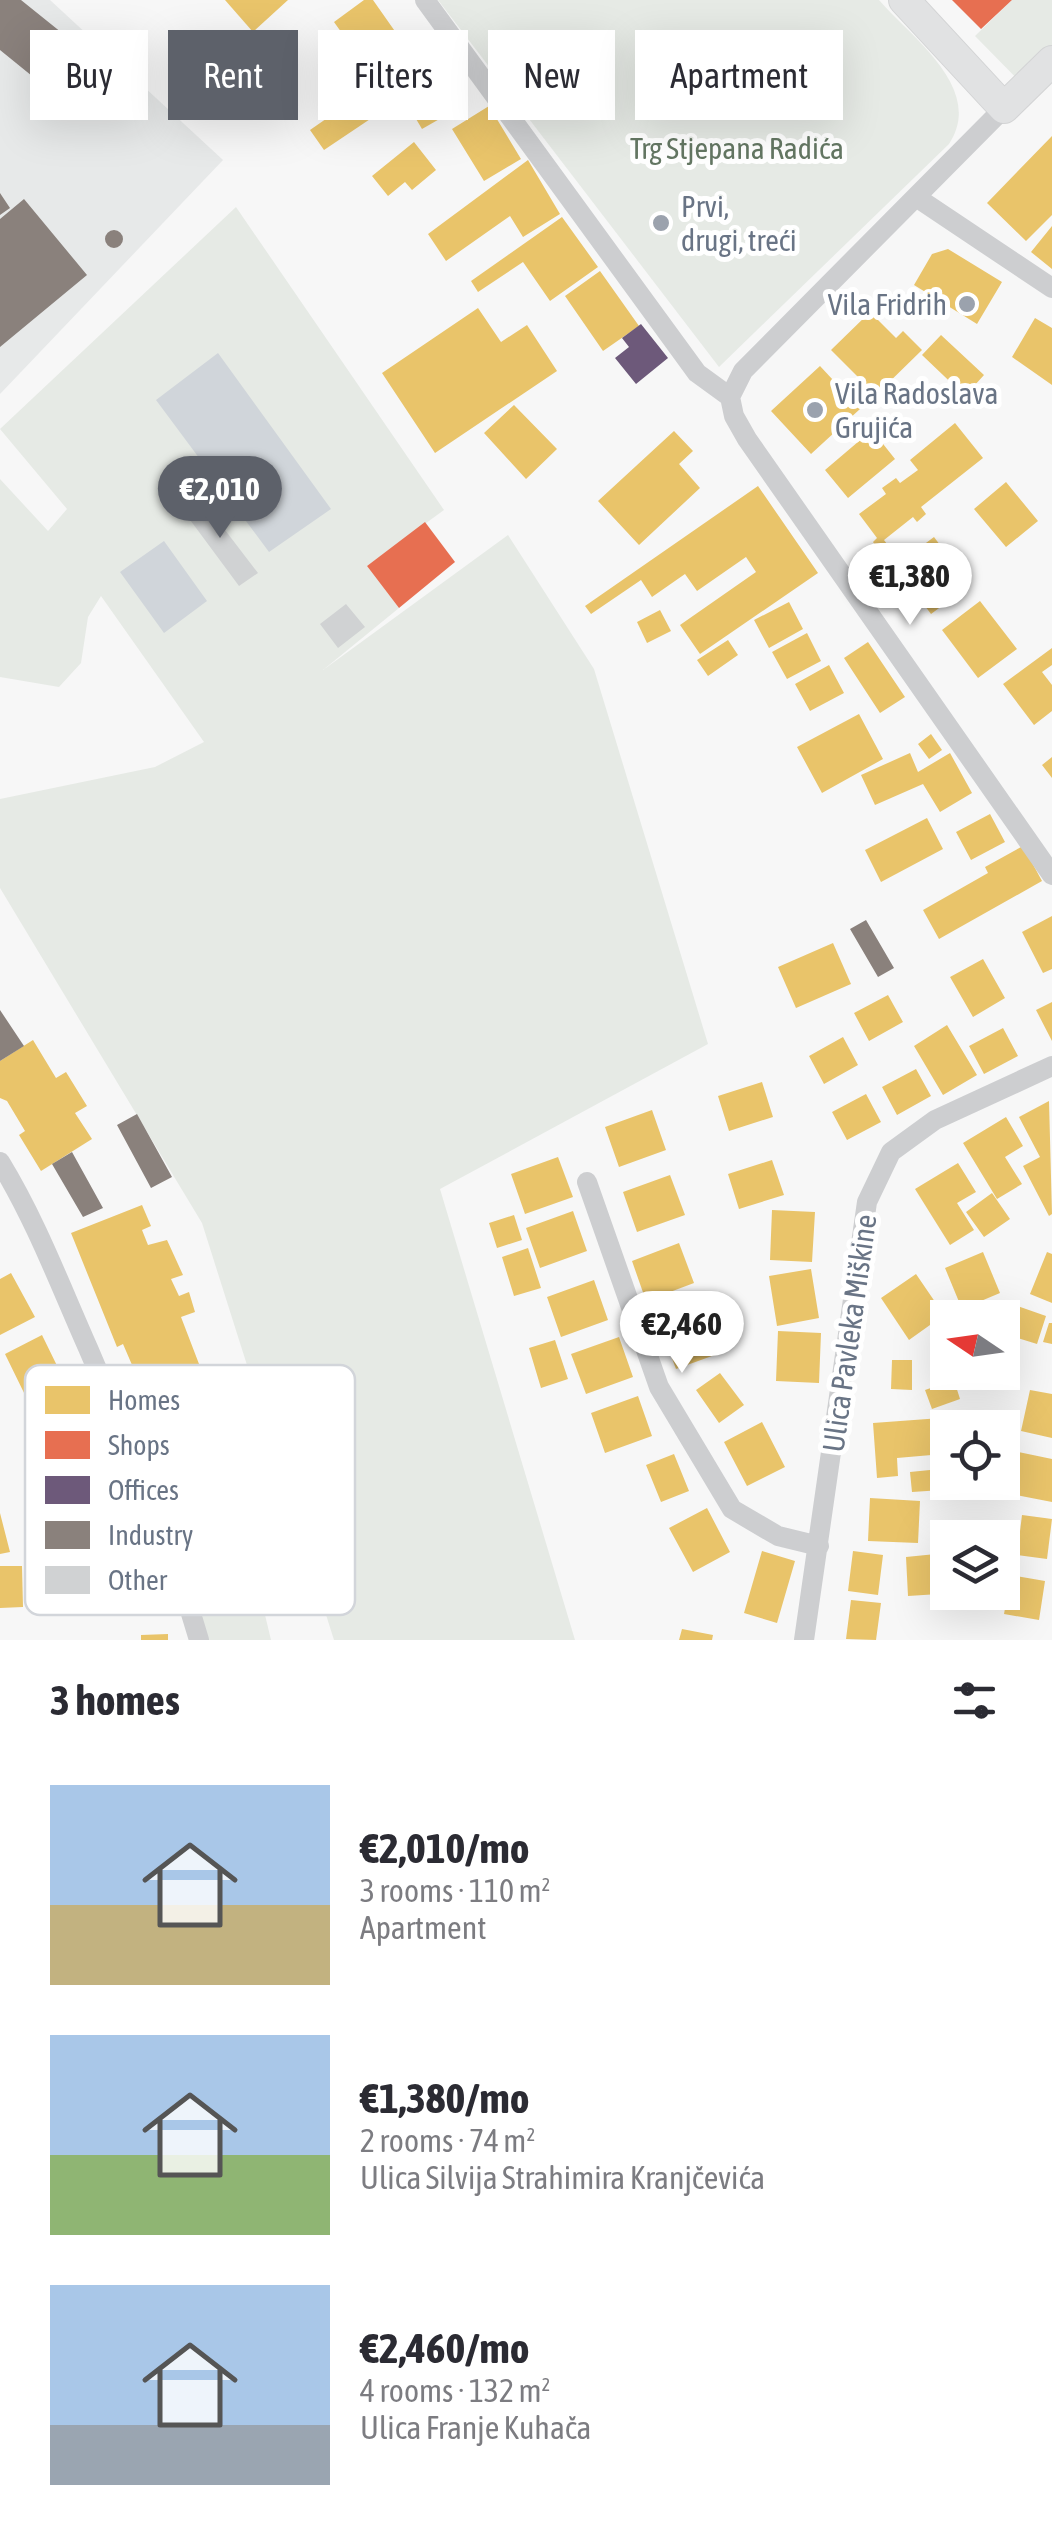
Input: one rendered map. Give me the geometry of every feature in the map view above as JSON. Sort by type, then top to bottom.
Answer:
[{"type":"main road","points":[[904,0],[1004,108],[1052,60]]},
{"type":"street","points":[[425,0],[697,373],[730,397]]},
{"type":"street","points":[[1004,108],[919,199],[743,371],[730,397],[734,416],[747,439],[1052,874]]},
{"type":"street","points":[[919,199],[1052,288]]},
{"type":"street","name":"Ulica Pavleka Miškine","points":[[804,1640],[867,1202],[891,1152],[935,1120],[1052,1066]]},
{"type":"street","points":[[0,1162],[24,1202],[95,1365]]},
{"type":"street","points":[[587,1182],[659,1387],[732,1509],[778,1536],[819,1546]]},
{"type":"street","points":[[191,1615],[198,1640]]},
{"type":"shaded area","points":[[0,0],[50,0],[82,30],[30,30],[30,120],[148,120],[148,91],[168,109],[168,120],[180,120],[223,160],[0,394]]},
{"type":"shaded area","points":[[218,353],[331,509],[269,552],[156,400]]},
{"type":"shaded area","points":[[164,541],[207,601],[164,633],[120,572]]},
{"type":"green space","name":"Trg Stjepana Radića","points":[[438,0],[879,0],[940,66],[958,104],[958,124],[949,144],[719,367],[530,120],[615,120],[615,30],[488,30],[488,65],[468,39],[468,30],[461,30]]},
{"type":"green space","points":[[1012,0],[1052,0],[1052,61],[1025,87],[975,36]]},
{"type":"green space","points":[[236,207],[444,510],[367,566],[399,608],[323,670],[508,535],[594,669],[708,1044],[440,1189],[575,1640],[334,1640],[326,1615],[355,1615],[355,1365],[247,1365],[202,1223],[0,888],[0,799],[155,767],[204,742],[101,596],[88,617],[81,663],[59,687],[0,677],[0,479],[48,531],[67,509],[0,429]]},
{"type":"green space","points":[[192,1615],[265,1615],[271,1640],[199,1640]]},
{"type":"building: Homes","points":[[225,0],[288,0],[255,30]]},
{"type":"building: Homes","points":[[364,0],[373,0],[394,30],[340,30],[334,22]]},
{"type":"building: Homes","points":[[488,107],[488,120],[497,120],[521,159],[484,181],[452,129]]},
{"type":"building: Homes","points":[[324,120],[369,120],[324,150],[310,130]]},
{"type":"building: Homes","points":[[417,120],[438,120],[422,129]]},
{"type":"building: Homes","points":[[1052,136],[1052,215],[1026,241],[987,203]]},
{"type":"building: Homes","points":[[414,142],[436,170],[412,190],[405,182],[388,196],[372,176]]},
{"type":"building: Homes","points":[[528,160],[560,214],[523,237],[510,216],[446,261],[428,234]]},
{"type":"building: Homes","points":[[562,217],[598,267],[550,301],[523,262],[478,292],[471,281]]},
{"type":"building: Homes","points":[[1052,226],[1052,269],[1031,252]]},
{"type":"building: Homes","name":"Vila Fridrih","points":[[948,249],[1002,282],[977,324],[914,285],[932,254]]},
{"type":"building: Homes","points":[[600,271],[639,326],[603,351],[565,296]]},
{"type":"building: Homes","points":[[478,308],[501,342],[527,325],[557,371],[435,453],[382,373]]},
{"type":"building: Homes","points":[[870,312],[896,338],[903,331],[922,350],[876,395],[831,350]]},
{"type":"building: Homes","points":[[1035,318],[1052,328],[1052,385],[1012,357]]},
{"type":"building: Homes","points":[[941,335],[984,375],[965,396],[922,355]]},
{"type":"building: Homes","name":"Vila Radoslava Grujića","points":[[820,366],[860,409],[811,454],[771,411]]},
{"type":"building: Homes","points":[[514,405],[557,449],[526,479],[484,433]]},
{"type":"building: Homes","points":[[955,423],[983,458],[921,507],[926,514],[917,522],[913,517],[884,540],[887,544],[879,551],[873,542],[877,538],[859,514],[886,494],[882,488],[896,478],[900,483],[918,470],[910,460]]},
{"type":"building: Homes","points":[[872,430],[895,459],[848,498],[825,470]]},
{"type":"building: Homes","points":[[674,431],[693,451],[679,464],[700,488],[639,545],[598,501]]},
{"type":"building: Homes","points":[[1006,482],[1038,521],[1006,547],[974,509]]},
{"type":"building: Homes","points":[[758,486],[818,573],[700,654],[680,625],[756,572],[746,557],[697,591],[685,574],[652,597],[641,580],[591,614],[585,606]]},
{"type":"building: Homes","points":[[934,537],[970,585],[931,614],[895,566]]},
{"type":"building: Homes","points":[[980,601],[1017,649],[978,678],[942,630]]},
{"type":"building: Homes","points":[[789,602],[803,629],[769,648],[754,620]]},
{"type":"building: Homes","points":[[660,610],[671,631],[647,643],[637,622]]},
{"type":"building: Homes","points":[[807,633],[821,661],[787,679],[772,652]]},
{"type":"building: Homes","points":[[728,640],[738,655],[708,676],[697,660]]},
{"type":"building: Homes","points":[[868,642],[905,697],[880,713],[844,658]]},
{"type":"building: Homes","points":[[1052,648],[1052,665],[1042,672],[1052,685],[1052,711],[1034,725],[1003,684]]},
{"type":"building: Homes","points":[[829,665],[844,693],[810,711],[795,684]]},
{"type":"building: Homes","points":[[859,714],[883,759],[822,793],[797,747]]},
{"type":"building: Homes","points":[[931,734],[942,750],[929,759],[918,744]]},
{"type":"building: Homes","points":[[910,753],[918,772],[950,753],[972,793],[940,812],[923,784],[875,805],[861,775]]},
{"type":"building: Homes","points":[[1052,757],[1052,778],[1042,765]]},
{"type":"building: Homes","points":[[990,814],[1005,842],[971,860],[956,832]]},
{"type":"building: Homes","points":[[927,818],[943,849],[881,882],[865,850]]},
{"type":"building: Homes","points":[[1023,846],[1042,881],[939,939],[923,910],[988,873],[985,867]]},
{"type":"building: Homes","points":[[1052,916],[1052,969],[1043,973],[1022,932]]},
{"type":"building: Homes","points":[[833,943],[851,984],[796,1008],[778,967]]},
{"type":"building: Homes","points":[[983,959],[1005,998],[973,1017],[950,977]]},
{"type":"building: Homes","points":[[888,995],[903,1022],[869,1041],[854,1013]]},
{"type":"building: Homes","points":[[1052,1002],[1052,1041],[1036,1010]]},
{"type":"building: Homes","points":[[947,1025],[977,1075],[943,1095],[914,1046]]},
{"type":"building: Homes","points":[[1003,1028],[1018,1056],[984,1074],[969,1046]]},
{"type":"building: Homes","points":[[843,1037],[858,1065],[824,1084],[809,1056]]},
{"type":"building: Homes","points":[[33,1040],[56,1078],[66,1072],[87,1106],[75,1113],[92,1139],[41,1171],[19,1135],[25,1131],[7,1101],[0,1098],[0,1061]]},
{"type":"building: Homes","points":[[916,1069],[931,1096],[897,1115],[882,1087]]},
{"type":"building: Homes","points":[[762,1082],[773,1117],[729,1131],[718,1096]]},
{"type":"building: Homes","points":[[866,1094],[881,1122],[847,1140],[832,1112]]},
{"type":"building: Homes","points":[[1049,1101],[1049,1216],[1023,1166],[1040,1157],[1019,1117]]},
{"type":"building: Homes","points":[[652,1110],[666,1150],[619,1167],[605,1127]]},
{"type":"building: Homes","points":[[1006,1117],[1023,1146],[1005,1157],[1022,1184],[997,1199],[963,1143]]},
{"type":"building: Homes","points":[[558,1157],[573,1197],[525,1214],[511,1174]]},
{"type":"building: Homes","points":[[772,1160],[784,1195],[739,1209],[728,1174]]},
{"type":"building: Homes","points":[[958,1163],[976,1192],[957,1203],[974,1230],[950,1245],[915,1189]]},
{"type":"building: Homes","points":[[670,1175],[685,1215],[637,1232],[623,1192]]},
{"type":"building: Homes","points":[[992,1193],[1010,1219],[984,1237],[966,1212]]},
{"type":"building: Homes","points":[[142,1205],[151,1226],[142,1230],[148,1245],[167,1240],[183,1275],[171,1279],[179,1296],[189,1292],[195,1312],[181,1317],[199,1365],[132,1365],[123,1344],[117,1347],[71,1233]]},
{"type":"building: Homes","points":[[772,1210],[815,1212],[812,1262],[770,1260]]},
{"type":"building: Homes","points":[[573,1211],[587,1251],[540,1268],[526,1228]]},
{"type":"building: Homes","points":[[514,1215],[522,1240],[497,1248],[489,1223]]},
{"type":"building: Homes","points":[[679,1243],[694,1283],[646,1301],[632,1261]]},
{"type":"building: Homes","points":[[528,1248],[541,1288],[514,1296],[502,1257]]},
{"type":"building: Homes","points":[[983,1252],[1000,1293],[983,1300],[958,1300],[945,1268]]},
{"type":"building: Homes","points":[[1047,1252],[1052,1254],[1052,1303],[1030,1294]]},
{"type":"building: Homes","points":[[811,1269],[819,1318],[777,1326],[769,1276]]},
{"type":"building: Homes","points":[[11,1273],[35,1317],[0,1335],[0,1279]]},
{"type":"building: Homes","points":[[916,1274],[934,1300],[930,1300],[930,1325],[909,1340],[881,1298]]},
{"type":"building: Homes","points":[[594,1280],[608,1320],[561,1337],[547,1297]]},
{"type":"building: Homes","points":[[1020,1307],[1046,1316],[1037,1344],[1020,1339]]},
{"type":"building: Homes","points":[[708,1311],[723,1352],[676,1369],[661,1329]]},
{"type":"building: Homes","points":[[1052,1323],[1052,1344],[1043,1342]]},
{"type":"building: Homes","points":[[778,1331],[821,1333],[819,1383],[776,1381]]},
{"type":"building: Homes","points":[[42,1335],[57,1365],[25,1365],[25,1395],[5,1354]]},
{"type":"building: Homes","points":[[619,1337],[633,1377],[586,1394],[571,1354]]},
{"type":"building: Homes","points":[[555,1340],[568,1379],[541,1388],[529,1348]]},
{"type":"building: Homes","points":[[892,1360],[912,1360],[912,1390],[891,1389]]},
{"type":"building: Homes","points":[[720,1373],[744,1405],[719,1423],[696,1390]]},
{"type":"building: Homes","points":[[925,1390],[957,1390],[960,1399],[932,1409]]},
{"type":"building: Homes","points":[[1030,1390],[1052,1394],[1052,1438],[1021,1431]]},
{"type":"building: Homes","points":[[638,1396],[652,1436],[605,1453],[591,1413]]},
{"type":"building: Homes","points":[[930,1419],[930,1455],[897,1458],[898,1476],[877,1478],[873,1423]]},
{"type":"building: Homes","points":[[762,1422],[785,1467],[747,1486],[724,1442]]},
{"type":"building: Homes","points":[[1020,1452],[1052,1459],[1052,1502],[1020,1496]]},
{"type":"building: Homes","points":[[674,1454],[689,1491],[661,1502],[646,1465]]},
{"type":"building: Homes","points":[[930,1470],[930,1491],[912,1492],[910,1472]]},
{"type":"building: Homes","points":[[870,1498],[920,1501],[918,1543],[868,1541]]},
{"type":"building: Homes","points":[[707,1508],[730,1552],[693,1572],[669,1528]]},
{"type":"building: Homes","points":[[0,1513],[10,1552],[0,1554]]},
{"type":"building: Homes","points":[[1022,1515],[1052,1519],[1047,1559],[1020,1555]]},
{"type":"building: Homes","points":[[762,1551],[795,1561],[777,1623],[744,1613]]},
{"type":"building: Homes","points":[[853,1551],[883,1555],[878,1595],[848,1591]]},
{"type":"building: Homes","points":[[930,1555],[930,1595],[908,1596],[906,1557]]},
{"type":"building: Homes","points":[[0,1566],[22,1566],[23,1607],[0,1608]]},
{"type":"building: Homes","points":[[1020,1577],[1045,1581],[1039,1620],[1004,1614],[1005,1610],[1020,1610]]},
{"type":"building: Homes","points":[[851,1600],[881,1603],[876,1640],[846,1639]]},
{"type":"building: Homes","points":[[682,1629],[713,1635],[712,1640],[679,1640]]},
{"type":"building: Homes","points":[[168,1634],[168,1640],[141,1640],[141,1635]]},
{"type":"building: Shops","points":[[952,0],[1012,0],[981,29]]},
{"type":"building: Shops","points":[[425,522],[455,562],[399,608],[367,566]]},
{"type":"building: Offices","points":[[641,324],[668,358],[636,384],[615,358],[629,347],[622,338]]},
{"type":"building: Industry","points":[[0,0],[21,0],[58,30],[30,30],[30,74],[0,50]]},
{"type":"building: Industry","points":[[0,193],[10,208],[0,215]]},
{"type":"building: Industry","points":[[24,199],[87,275],[0,347],[0,219]]},
{"type":"building: Industry","points":[[114,230],[121,232],[121,246],[114,248],[107,246],[105,239],[107,232]]},
{"type":"building: Industry","points":[[866,920],[894,968],[878,977],[850,929]]},
{"type":"building: Industry","points":[[0,1010],[24,1046],[0,1061]]},
{"type":"building: Industry","points":[[137,1114],[172,1177],[151,1188],[117,1125]]},
{"type":"building: Industry","points":[[72,1152],[103,1208],[83,1217],[52,1164]]},
{"type":"building: Other","points":[[199,496],[258,573],[239,586],[182,509]]},
{"type":"building: Other","points":[[346,604],[365,627],[338,648],[320,624]]},
{"type":"place","name":"Prvi, drugi, treći","points":[[661,223]]},
{"type":"place","name":"Vila Fridrih","points":[[967,304]]},
{"type":"place","name":"Vila Radoslava Grujića","points":[[815,410]]}]
